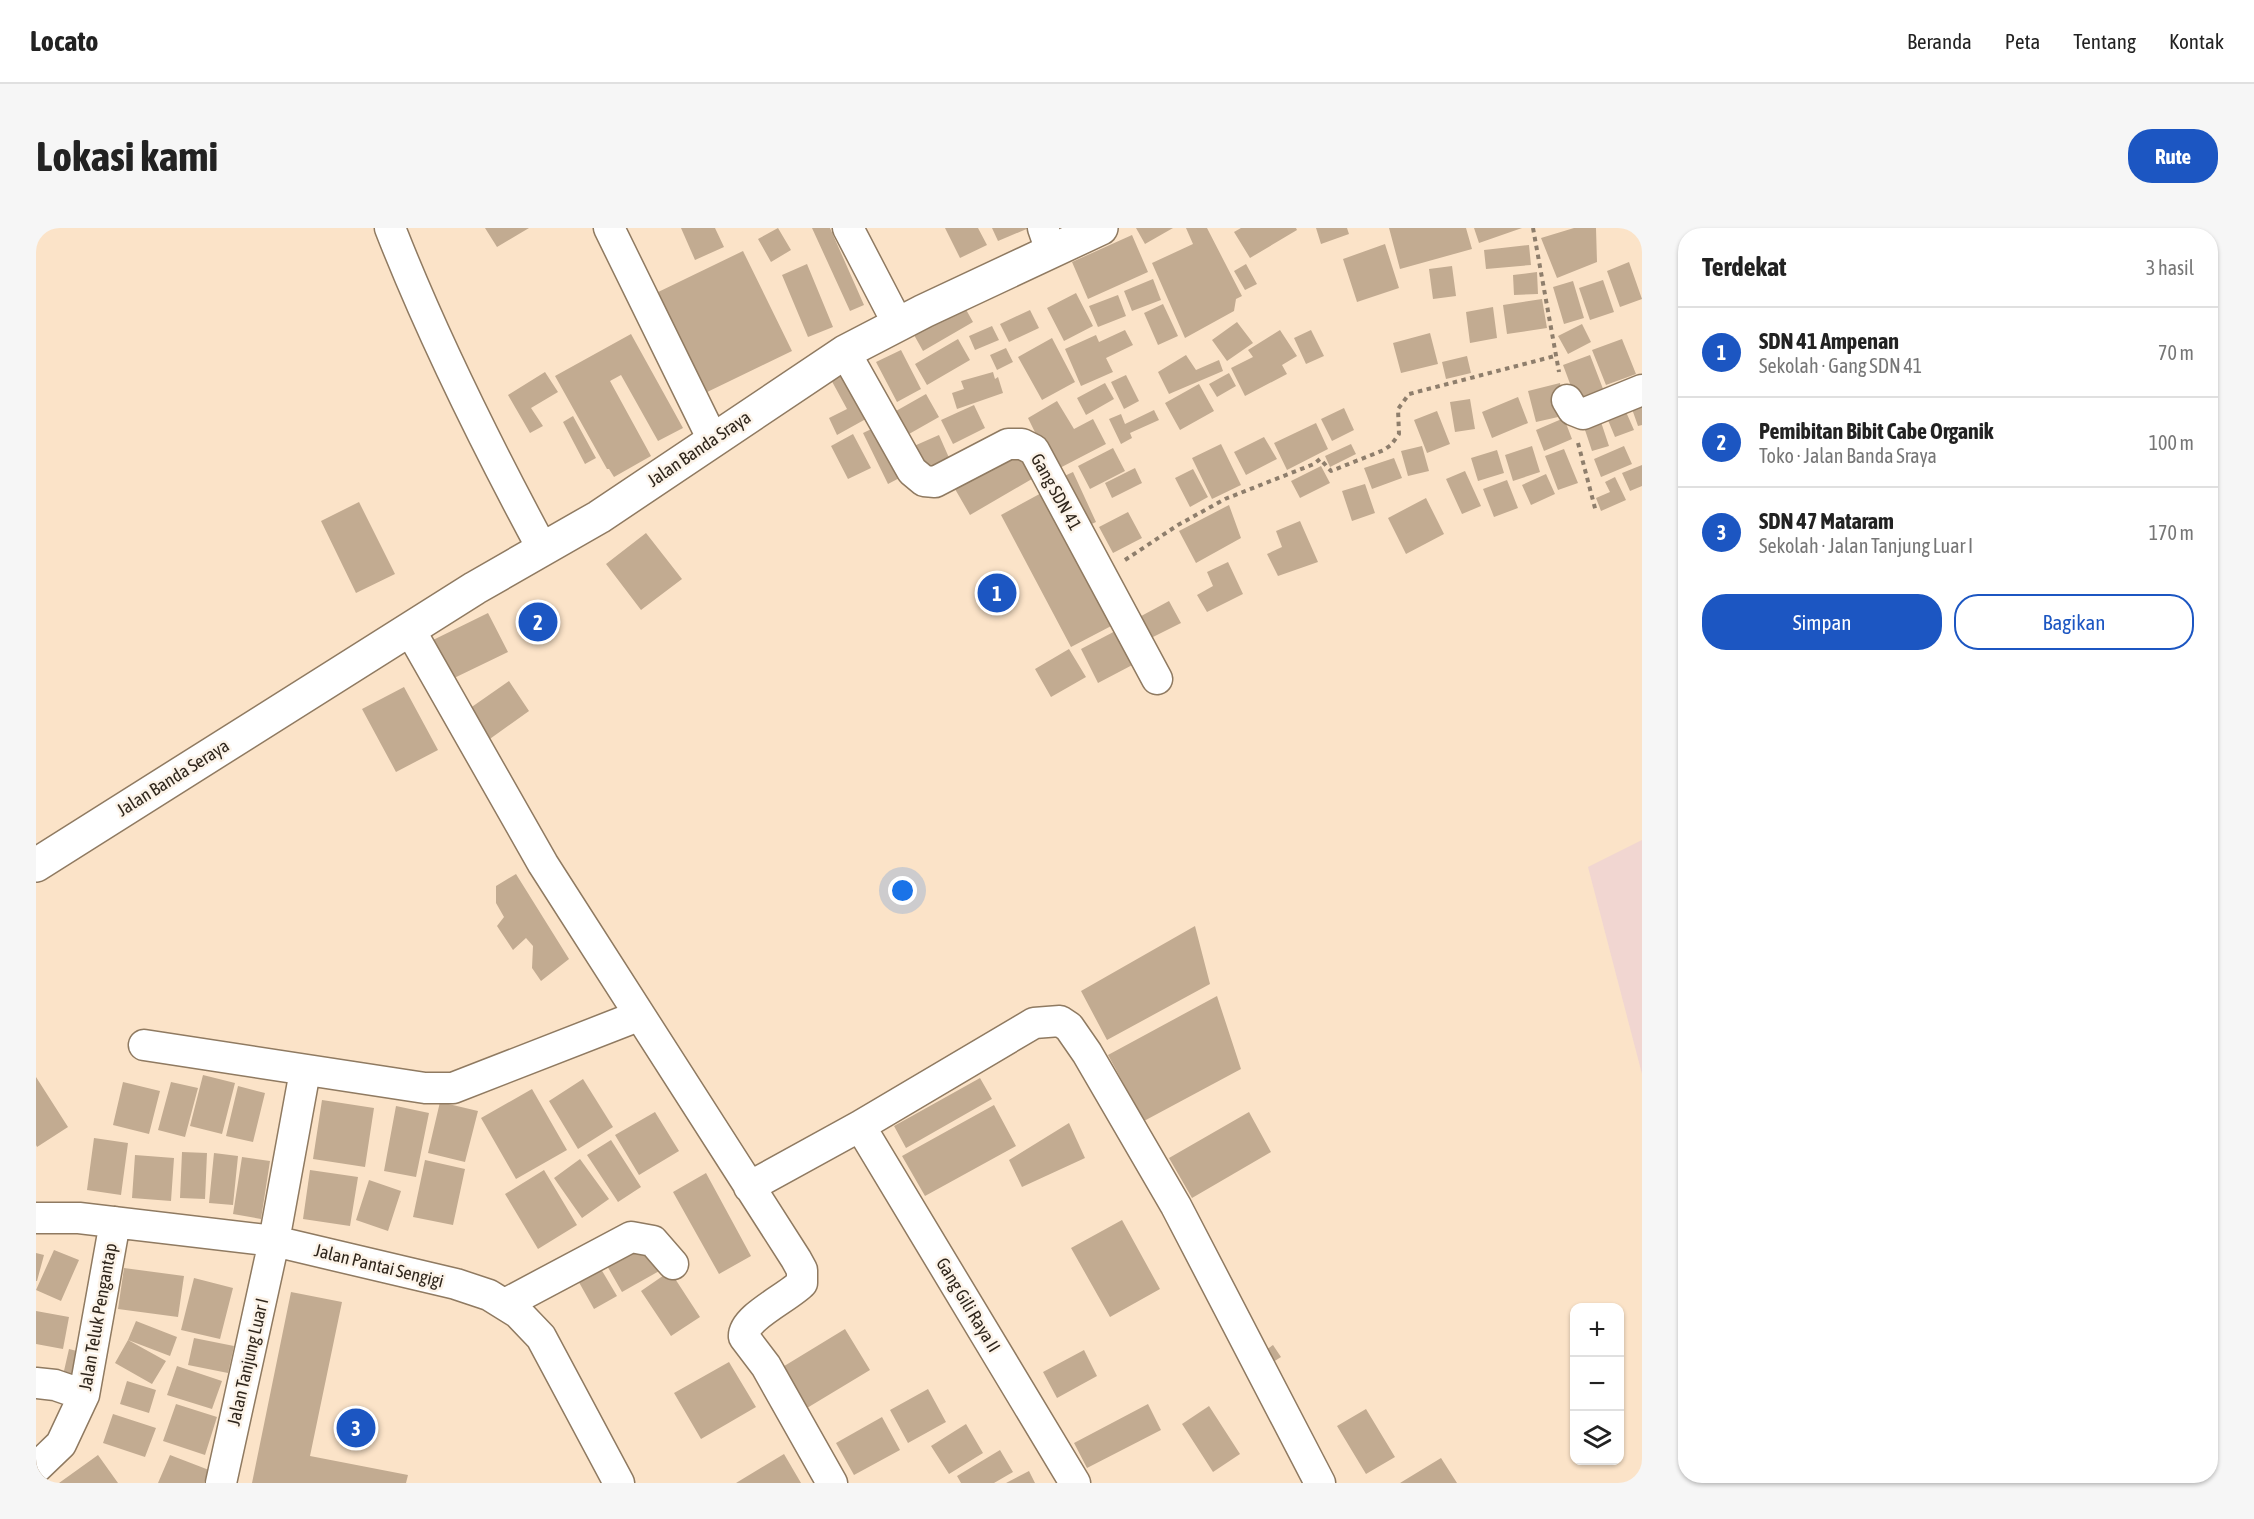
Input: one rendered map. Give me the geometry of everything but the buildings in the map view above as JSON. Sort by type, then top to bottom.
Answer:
[{"type":"street","points":[[390,228],[418,299],[501,473],[542,548]]},
{"type":"street","points":[[609,228],[713,440]]},
{"type":"street","points":[[848,228],[898,324]]},
{"type":"street","name":"Jalan Banda Sraya","points":[[309,691],[542,548],[598,517],[845,352],[1047,239],[1101,228]]},
{"type":"street","name":"Gang SDN 41","points":[[845,352],[912,471],[921,479],[935,482],[1008,444],[1022,444],[1034,450],[1157,679]]},
{"type":"street","points":[[1567,400],[1575,412],[1586,413],[1642,390]]},
{"type":"street","points":[[410,630],[543,864],[638,1016],[796,1259],[803,1276],[802,1283],[750,1321],[743,1332],[766,1366],[832,1483]]},
{"type":"street","name":"Jalan Banda Seraya","points":[[36,865],[309,691]]},
{"type":"street","points":[[144,1045],[425,1088],[453,1088],[638,1016]]},
{"type":"street","points":[[749,1187],[860,1126],[1034,1023],[1060,1021],[1069,1027],[1176,1206],[1320,1483]]},
{"type":"street","name":"Jalan Tanjung Luar I","points":[[220,1483],[274,1240],[305,1071]]},
{"type":"street","name":"Gang Gili Raya II","points":[[860,1126],[1075,1483]]},
{"type":"street","points":[[36,1197],[47,1218]]},
{"type":"street","name":"Jalan Pantai Sengigi","points":[[47,1218],[115,1222],[274,1240],[464,1286],[505,1304],[541,1336],[619,1483]]},
{"type":"street","name":"Jalan Teluk Pengantap","points":[[36,1468],[61,1444],[84,1395],[115,1222]]},
{"type":"street","points":[[505,1304],[631,1237],[653,1241],[673,1263]]},
{"type":"street","points":[[36,1383],[55,1385],[84,1395]]},
{"type":"path","points":[[1100,576],[1178,525],[1225,499],[1314,464],[1320,459],[1331,471],[1388,448],[1399,434],[1398,409],[1409,394],[1555,356]]},
{"type":"shaded area","points":[[1642,840],[1642,1074],[1588,867]]},
{"type":"place","name":"SDN 41 Ampenan","points":[[997,593]]},
{"type":"place","name":"Pemibitan Bibit Cabe Organik","points":[[538,622]]},
{"type":"place","name":"SDN 47 Mataram","points":[[356,1428]]}]
